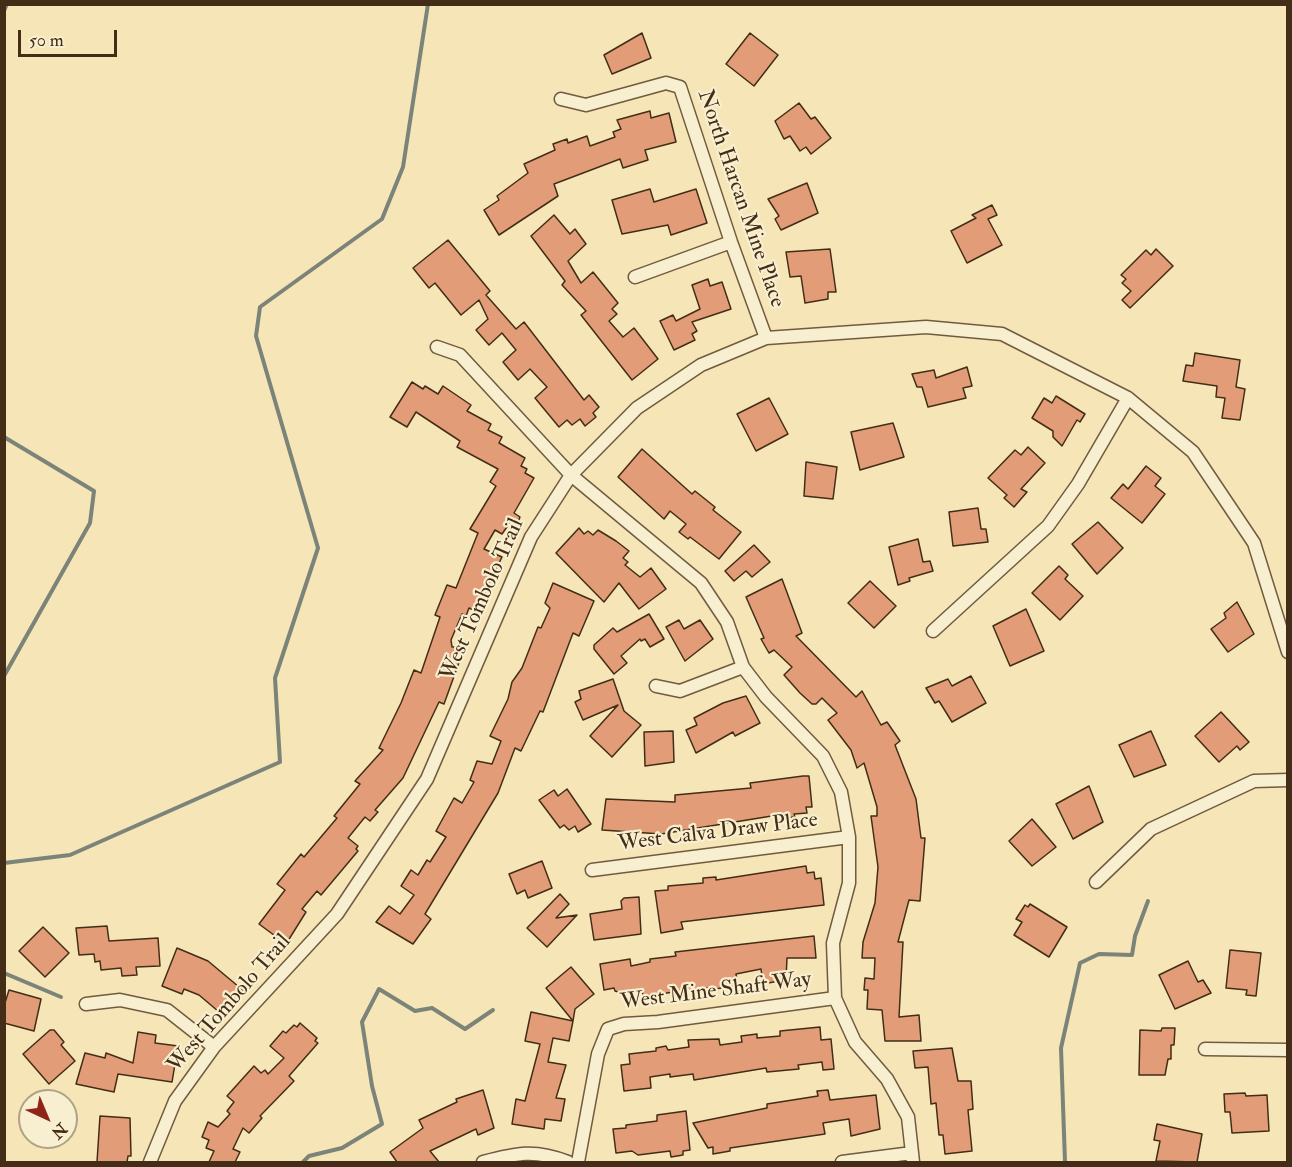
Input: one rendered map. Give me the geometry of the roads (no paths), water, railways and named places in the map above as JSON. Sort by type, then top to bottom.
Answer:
[{"type":"street","name":"North Harcan Mine Place","points":[[561,99],[586,105],[666,83],[674,83],[680,87],[731,242],[766,338]]},
{"type":"street","points":[[634,277],[731,242]]},
{"type":"street","name":"West Tombolo Trail","points":[[150,1162],[175,1101],[214,1047],[337,914],[427,779],[531,537],[571,475],[637,408],[701,365],[766,338],[926,327],[1002,334],[1128,398],[1193,452],[1254,543],[1287,652]]},
{"type":"street","points":[[437,347],[460,356],[571,475],[701,583],[727,622],[743,667],[766,697],[823,756],[841,792],[849,837],[849,883],[833,943],[835,998],[855,1042],[887,1079],[908,1117],[913,1158],[842,1162]]},
{"type":"street","points":[[933,631],[1048,526],[1078,484],[1128,398]]},
{"type":"street","points":[[656,686],[680,691],[743,667]]},
{"type":"street","points":[[1096,882],[1151,829],[1254,781],[1287,780]]},
{"type":"street","name":"West Calva Draw Place","points":[[592,870],[849,837]]},
{"type":"street","name":"West Mine Shaft Way","points":[[578,1162],[598,1054],[605,1032],[615,1025],[658,1022],[835,998]]},
{"type":"street","points":[[86,1004],[120,1000],[167,1010],[214,1047]]},
{"type":"street","points":[[1205,1049],[1287,1050]]},
{"type":"street","points":[[483,1162],[517,1153],[547,1154],[568,1162]]},
{"type":"waterway","points":[[4,11],[7,4]]},
{"type":"waterway","points":[[4,863],[70,855],[280,762],[275,678],[318,548],[256,336],[260,307],[382,219],[403,167],[428,4]]},
{"type":"waterway","points":[[4,437],[94,491],[90,523],[4,676]]},
{"type":"waterway","points":[[1065,1162],[1061,1048],[1080,963],[1099,954],[1132,955],[1135,936],[1148,901]]},
{"type":"waterway","points":[[4,973],[61,997]]},
{"type":"waterway","points":[[303,1162],[309,1156],[342,1148],[382,1124],[372,1086],[362,1022],[379,989],[415,1011],[432,1008],[465,1029],[493,1010]]}]
